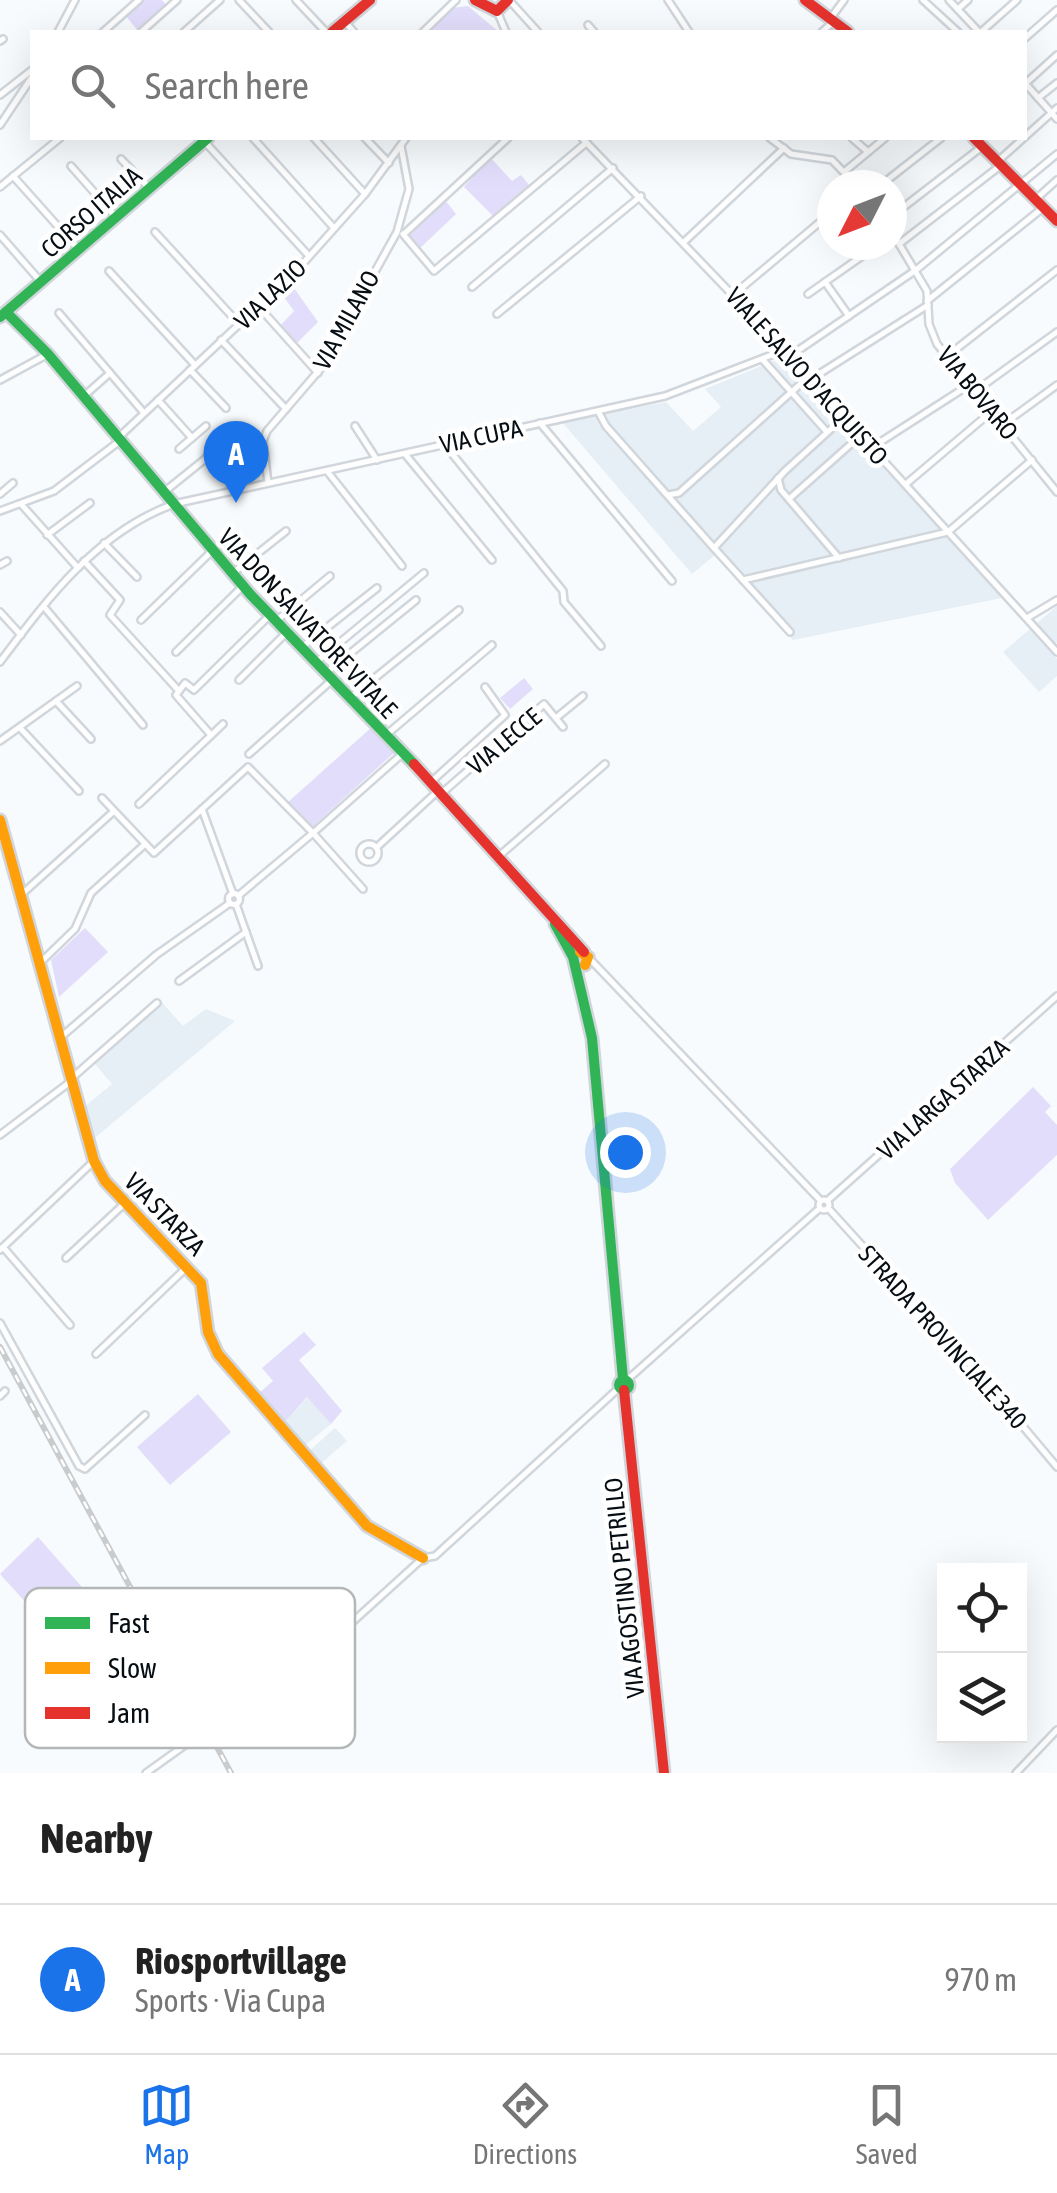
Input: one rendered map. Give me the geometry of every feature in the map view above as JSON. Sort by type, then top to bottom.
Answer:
[{"type":"street","points":[[59,30],[75,0]]},
{"type":"street","points":[[105,30],[139,0]]},
{"type":"street","points":[[143,30],[177,0]]},
{"type":"street","points":[[186,30],[220,0]]},
{"type":"street","points":[[239,0],[267,30]]},
{"type":"street","points":[[296,0],[327,30]]},
{"type":"street","points":[[425,30],[456,0]]},
{"type":"street","points":[[475,0],[497,11],[505,30]]},
{"type":"street","points":[[497,11],[507,0],[536,30]]},
{"type":"street","points":[[668,0],[689,30]]},
{"type":"street","points":[[804,0],[845,30]]},
{"type":"street","points":[[824,30],[844,0]]},
{"type":"street","points":[[923,0],[956,30]]},
{"type":"street","points":[[949,0],[978,30]]},
{"type":"street","points":[[958,9],[968,0]]},
{"type":"street","points":[[982,30],[1017,0]]},
{"type":"street","points":[[332,30],[362,3]]},
{"type":"street","points":[[1027,36],[1057,10]]},
{"type":"street","points":[[344,21],[352,30]]},
{"type":"street","points":[[588,25],[592,30]]},
{"type":"street","points":[[1027,81],[1057,55]]},
{"type":"street","points":[[0,95],[30,74]]},
{"type":"street","points":[[0,124],[30,77]]},
{"type":"street","points":[[1038,98],[1057,83]]},
{"type":"street","points":[[1027,85],[1055,113],[1027,138]]},
{"type":"street","points":[[18,101],[30,94]]},
{"type":"street","points":[[0,187],[58,140]]},
{"type":"street","name":"CORSO ITALIA","points":[[2,312],[205,140]]},
{"type":"street","points":[[207,140],[310,256]]},
{"type":"street","points":[[256,140],[334,228]]},
{"type":"street","points":[[316,140],[364,194]]},
{"type":"street","points":[[368,140],[389,164]]},
{"type":"street","name":"VIA LAZIO","points":[[0,512],[54,491],[120,439],[310,256],[405,140]]},
{"type":"street","points":[[506,140],[400,233],[434,271],[584,140]]},
{"type":"street","name":"VIALE SALVO D'ACQUISTO","points":[[584,140],[733,295],[1057,652]]},
{"type":"street","points":[[773,140],[791,154],[832,160],[842,170]]},
{"type":"street","points":[[854,140],[868,152]]},
{"type":"street","points":[[846,170],[883,140]]},
{"type":"street","points":[[900,170],[938,140]]},
{"type":"street","points":[[907,238],[1025,140]]},
{"type":"street","points":[[907,203],[978,142],[1057,220]]},
{"type":"street","name":"VIA MILANO","points":[[268,483],[263,441],[318,373],[400,233],[409,188],[401,146]]},
{"type":"street","points":[[684,242],[784,148]]},
{"type":"street","name":"VIA CUPA","points":[[0,662],[84,561],[140,516],[174,504],[694,388],[784,354],[916,270],[1057,154]]},
{"type":"street","points":[[121,158],[149,188]]},
{"type":"street","points":[[71,166],[116,217]]},
{"type":"street","points":[[472,288],[614,168]]},
{"type":"street","points":[[13,176],[78,249]]},
{"type":"street","points":[[668,494],[679,493],[807,380],[928,303],[1040,203],[1057,180]]},
{"type":"street","points":[[497,314],[640,196]]},
{"type":"street","points":[[733,295],[817,225]]},
{"type":"street","points":[[155,232],[239,324]]},
{"type":"street","points":[[0,235],[41,282]]},
{"type":"street","name":"VIA BOVARO","points":[[907,255],[928,303],[929,324],[946,357],[1057,492]]},
{"type":"street","points":[[808,294],[857,260]]},
{"type":"street","points":[[946,357],[1057,270]]},
{"type":"street","points":[[109,271],[226,408]]},
{"type":"street","points":[[826,282],[849,316]]},
{"type":"street","points":[[258,307],[318,373]]},
{"type":"street","name":"VIA DON SALVATORE VITALE","points":[[2,312],[48,354],[242,586],[499,856],[548,912],[581,960],[592,1038],[624,1387]]},
{"type":"street","points":[[60,313],[144,413]]},
{"type":"street","points":[[974,392],[1057,332]]},
{"type":"street","points":[[222,340],[286,409]]},
{"type":"street","points":[[0,380],[48,354]]},
{"type":"street","points":[[763,360],[828,432]]},
{"type":"street","points":[[84,396],[110,373]]},
{"type":"street","points":[[871,448],[968,385]]},
{"type":"street","points":[[1002,426],[1057,386]]},
{"type":"street","points":[[158,400],[192,438]]},
{"type":"street","points":[[598,411],[790,632]]},
{"type":"street","points":[[906,484],[992,412]]},
{"type":"street","points":[[714,548],[769,487],[843,418]]},
{"type":"street","points":[[540,423],[672,581]]},
{"type":"street","points":[[178,449],[206,426]]},
{"type":"street","points":[[355,426],[377,460]]},
{"type":"street","points":[[789,498],[860,436]]},
{"type":"street","points":[[444,444],[563,591],[564,602],[602,646]]},
{"type":"street","points":[[164,492],[215,450]]},
{"type":"street","points":[[404,454],[492,560]]},
{"type":"street","points":[[743,580],[948,532],[1032,460]]},
{"type":"street","points":[[327,471],[402,566]]},
{"type":"street","points":[[1050,481],[1057,475]]},
{"type":"street","points":[[778,478],[781,490]]},
{"type":"street","points":[[0,494],[14,482]]},
{"type":"street","points":[[769,487],[781,490],[840,558]]},
{"type":"street","points":[[678,506],[679,493]]},
{"type":"street","points":[[47,535],[90,503]]},
{"type":"street","points":[[21,504],[78,568]]},
{"type":"street","points":[[232,574],[286,531]]},
{"type":"street","points":[[103,542],[136,578]]},
{"type":"street","points":[[142,620],[212,552]]},
{"type":"street","points":[[0,565],[8,561]]},
{"type":"street","points":[[84,561],[120,600],[110,615],[179,691]]},
{"type":"street","points":[[316,662],[424,573]]},
{"type":"street","points":[[211,736],[176,695],[185,683],[194,690],[273,618],[330,576]]},
{"type":"street","points":[[176,652],[242,586]]},
{"type":"street","points":[[301,648],[376,588]]},
{"type":"street","points":[[250,754],[329,676],[416,600]]},
{"type":"street","points":[[1027,618],[1057,600]]},
{"type":"street","points":[[45,608],[143,724]]},
{"type":"street","points":[[350,698],[459,610]]},
{"type":"street","points":[[0,612],[20,634]]},
{"type":"street","points":[[239,680],[286,632]]},
{"type":"street","points":[[386,735],[492,645]]},
{"type":"street","points":[[0,741],[77,686]]},
{"type":"street","points":[[377,847],[438,788],[505,714],[485,688]]},
{"type":"street","points":[[556,718],[583,696]]},
{"type":"street","points":[[56,701],[90,738]]},
{"type":"street","name":"VIA LECCE","points":[[438,788],[544,704],[563,727]]},
{"type":"street","points":[[139,804],[222,724]]},
{"type":"street","points":[[18,727],[80,792]]},
{"type":"street","points":[[61,1037],[156,956],[234,899],[403,753]]},
{"type":"street","points":[[499,856],[605,764]]},
{"type":"street","points":[[102,798],[143,846],[154,853],[248,767],[364,890]]},
{"type":"street","points":[[202,808],[258,966]]},
{"type":"street","points":[[22,894],[114,812]]},
{"type":"street","name":"VIA STARZA","points":[[0,820],[94,1160],[124,1204],[201,1282],[208,1332],[218,1354],[367,1526],[423,1558]]},
{"type":"street","points":[[42,961],[75,930],[91,893],[143,846]]},
{"type":"street","points":[[179,982],[246,932]]},
{"type":"street","name":"STRADA PROVINCIALE 340","points":[[581,960],[600,968],[824,1204],[978,1372],[1057,1467]]},
{"type":"street","name":"VIA LARGA STARZA","points":[[355,1620],[423,1558],[435,1556],[1057,996]]},
{"type":"street","points":[[0,1135],[72,1079],[156,1003]]},
{"type":"street","points":[[70,1324],[2,1248],[94,1160]]},
{"type":"street","points":[[66,1258],[124,1204]]},
{"type":"street","points":[[96,1354],[188,1266]]},
{"type":"street","points":[[0,1323],[78,1466],[85,1469],[144,1416]]},
{"type":"street","name":"VIA AGOSTINO PETRILLO","points":[[624,1387],[664,1773]]},
{"type":"street","points":[[1016,1773],[1056,1733]]},
{"type":"street","name":"VIA LARGA STARZA","points":[[146,1773],[181,1748]]},
{"type":"street","points":[[1024,1764],[1032,1773]]},
{"type":"shaded area","points":[[142,0],[162,0],[167,6],[141,30],[125,15]]},
{"type":"shaded area","points":[[468,6],[497,30],[430,30],[452,8]]},
{"type":"shaded area","points":[[490,157],[512,181],[521,175],[530,186],[494,217],[464,187]]},
{"type":"shaded area","points":[[445,200],[456,214],[419,249],[408,236]]},
{"type":"shaded area","points":[[289,281],[318,322],[295,345],[279,327],[294,311],[279,290]]},
{"type":"shaded area","points":[[781,358],[1002,598],[793,640],[716,554],[692,574],[562,422],[666,402],[693,431],[721,407],[705,389]]},
{"type":"shaded area","points":[[1057,606],[1057,642],[1055,644],[1036,624]]},
{"type":"shaded area","points":[[1031,628],[1057,659],[1057,676],[1039,692],[1003,652]]},
{"type":"shaded area","points":[[524,678],[533,689],[510,709],[500,698]]},
{"type":"shaded area","points":[[372,727],[396,751],[311,828],[287,803]]},
{"type":"shaded area","points":[[85,928],[108,952],[59,997],[51,960]]},
{"type":"shaded area","points":[[158,998],[183,1026],[206,1009],[235,1021],[91,1141],[82,1109],[112,1084],[90,1058]]},
{"type":"shaded area","points":[[1033,1087],[1051,1106],[1045,1112],[1057,1125],[1057,1155],[988,1220],[955,1183],[950,1169]]},
{"type":"shaded area","points":[[304,1332],[316,1345],[299,1360],[342,1411],[331,1424],[307,1397],[284,1423],[259,1393],[273,1381],[262,1368]]},
{"type":"shaded area","points":[[198,1394],[231,1432],[170,1485],[137,1447]]},
{"type":"shaded area","points":[[308,1397],[331,1424],[304,1446],[284,1423]]},
{"type":"shaded area","points":[[335,1428],[347,1441],[319,1465],[308,1452]]},
{"type":"shaded area","points":[[38,1537],[83,1588],[25,1588],[25,1602],[0,1574]]},
{"type":"railway","points":[[0,1347],[131,1588]]},
{"type":"railway","points":[[217,1748],[231,1773]]},
{"type":"traffic: fast","points":[[0,317],[206,140]]},
{"type":"traffic: fast","points":[[6,312],[48,354],[250,594],[414,764]]},
{"type":"traffic: fast","points":[[555,924],[573,957],[592,1038],[623,1379]]},
{"type":"traffic: fast","points":[[624,1380],[629,1385],[624,1390],[619,1385],[624,1380]]},
{"type":"traffic: slow","points":[[0,820],[94,1161],[105,1181],[201,1283],[208,1332],[218,1354],[367,1526],[423,1558]]},
{"type":"traffic: slow","points":[[580,952],[588,957],[585,965]]},
{"type":"traffic: jam","points":[[334,30],[370,0]]},
{"type":"traffic: jam","points":[[475,0],[497,11],[508,0]]},
{"type":"traffic: jam","points":[[805,0],[845,30]]},
{"type":"traffic: jam","points":[[976,140],[1057,221]]},
{"type":"traffic: jam","points":[[414,764],[584,952]]},
{"type":"traffic: jam","points":[[624,1390],[664,1773]]},
{"type":"place","name":"Riosportvillage","points":[[236,503]]}]
